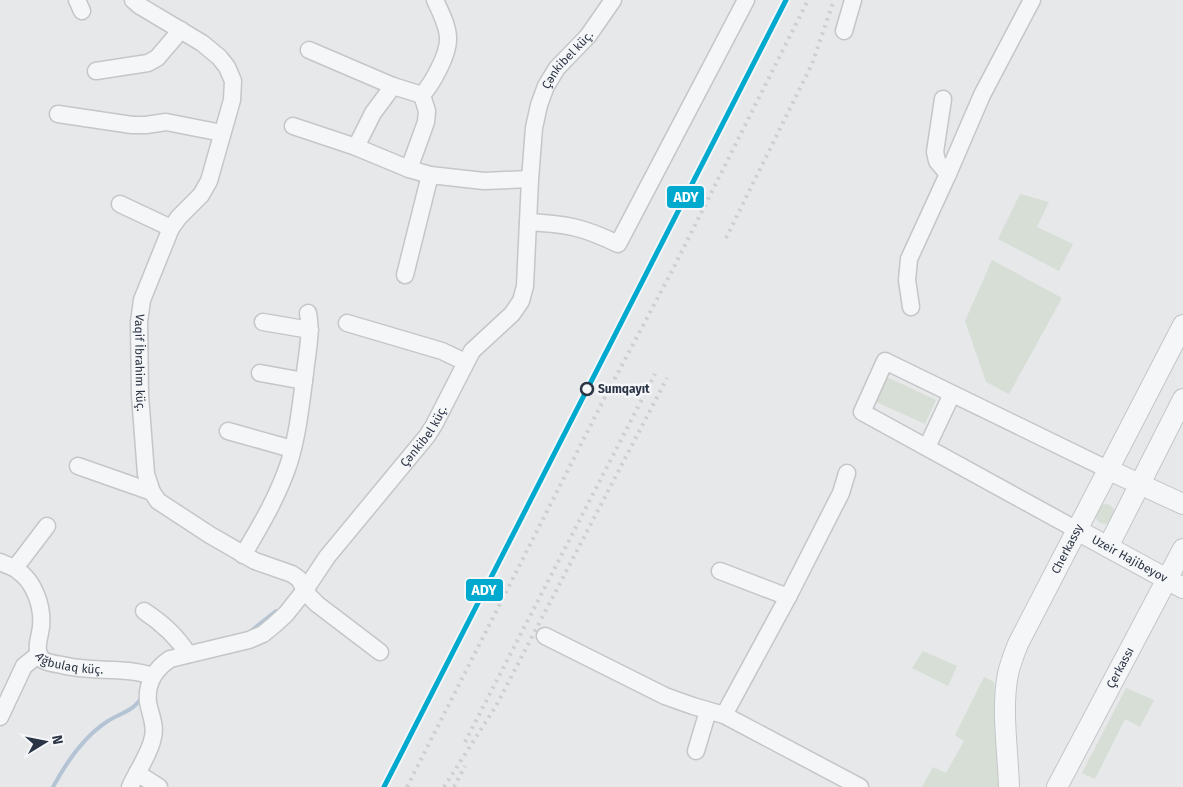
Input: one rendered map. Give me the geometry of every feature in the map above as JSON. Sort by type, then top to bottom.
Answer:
[{"type":"street","name":"Vaqif İbrahim küç.","points":[[133,0],[202,43],[219,57],[227,67],[233,81],[232,100],[209,181],[201,195],[171,228],[142,300],[139,322],[140,395],[146,474],[152,492]]},
{"type":"street","points":[[422,95],[427,90],[447,52],[448,37],[435,0]]},
{"type":"street","name":"Çənkibel küç.","points":[[152,676],[163,664],[170,660],[249,640],[263,634],[286,614],[327,558],[427,436],[472,352],[512,314],[521,302],[525,286],[534,128],[539,105],[546,86],[557,68],[588,36],[613,0]]},
{"type":"street","points":[[528,222],[559,223],[575,226],[591,231],[618,244],[746,0]]},
{"type":"street","points":[[844,31],[853,0]]},
{"type":"street","points":[[911,307],[907,280],[909,259],[982,96],[1032,0]]},
{"type":"street","points":[[96,72],[148,63],[157,58],[181,30]]},
{"type":"street","points":[[309,50],[394,86],[422,95]]},
{"type":"street","points":[[356,147],[373,113],[394,86]]},
{"type":"street","points":[[409,169],[426,122],[427,111],[422,95]]},
{"type":"street","points":[[943,99],[935,152],[937,160],[948,174]]},
{"type":"street","points":[[58,114],[132,125],[166,122],[222,133]]},
{"type":"street","points":[[293,126],[430,175],[484,181],[530,179]]},
{"type":"street","points":[[404,275],[430,175]]},
{"type":"street","points":[[120,204],[171,228]]},
{"type":"street","points":[[243,555],[266,517],[289,462],[298,422],[304,381],[310,330],[308,313]]},
{"type":"street","points":[[263,322],[310,330]]},
{"type":"street","points":[[347,324],[442,351],[465,362]]},
{"type":"street","name":"Cherkassy","points":[[1009,787],[1006,703],[1011,662],[1018,644],[1183,325]]},
{"type":"street","points":[[1078,530],[862,412],[885,361],[1183,504]]},
{"type":"street","points":[[260,373],[304,381]]},
{"type":"street","points":[[927,447],[952,394]]},
{"type":"street","points":[[1108,547],[1183,399]]},
{"type":"street","points":[[228,432],[292,448]]},
{"type":"street","points":[[78,466],[152,492],[158,501],[243,555],[254,561],[292,574],[299,579],[305,590],[317,604],[380,652]]},
{"type":"street","points":[[696,751],[716,713],[788,597],[841,493],[847,473]]},
{"type":"street","points":[[8,565],[47,526]]},
{"type":"street","name":"Uzeir Hajibeyov","points":[[1078,530],[1174,583]]},
{"type":"street","name":"Çerkassı","points":[[1056,787],[1174,583],[1183,549]]},
{"type":"street","name":"Ağbulaq küç.","points":[[8,565],[23,574],[36,594],[41,626],[38,647],[39,654],[43,659],[74,669],[140,672],[152,676]]},
{"type":"street","points":[[720,571],[788,597]]},
{"type":"street","points":[[144,611],[171,631],[188,654]]},
{"type":"street","points":[[545,636],[665,696],[716,713],[860,787]]},
{"type":"street","points":[[0,718],[24,666],[39,654]]},
{"type":"street","points":[[152,676],[148,691],[148,703],[154,735],[133,780],[159,787]]},
{"type":"shaded area","points":[[1020,194],[1049,202],[1037,227],[1073,244],[1059,271],[998,239]]},
{"type":"shaded area","points":[[992,260],[1062,298],[1009,394],[986,382],[965,321]]},
{"type":"shaded area","points":[[887,377],[936,400],[925,424],[876,402]]},
{"type":"shaded area","points":[[1105,504],[1112,507],[1115,514],[1112,521],[1105,524],[1098,521],[1095,514],[1098,507]]},
{"type":"shaded area","points":[[923,651],[957,666],[948,686],[912,668]]},
{"type":"shaded area","points":[[984,677],[994,682],[1001,787],[922,787],[933,767],[946,773],[964,741],[955,735]]},
{"type":"shaded area","points":[[1126,688],[1154,700],[1140,727],[1125,719],[1095,779],[1082,773]]},
{"type":"waterway","points":[[251,631],[276,611]]},
{"type":"waterway","points":[[53,787],[83,742],[99,727],[136,705],[142,696]]},
{"type":"railway","points":[[407,787],[604,399],[673,269],[808,0]]},
{"type":"railway","points":[[726,238],[812,64],[834,0]]},
{"type":"railway","points":[[465,742],[655,374]]},
{"type":"railway","points":[[444,787],[496,706],[667,378]]},
{"type":"railway","points":[[454,787],[465,766]]},
{"type":"transit line","name":"ADY","points":[[384,787],[786,0]]},
{"type":"place","name":"Sumqayıt","points":[[587,389]]}]
